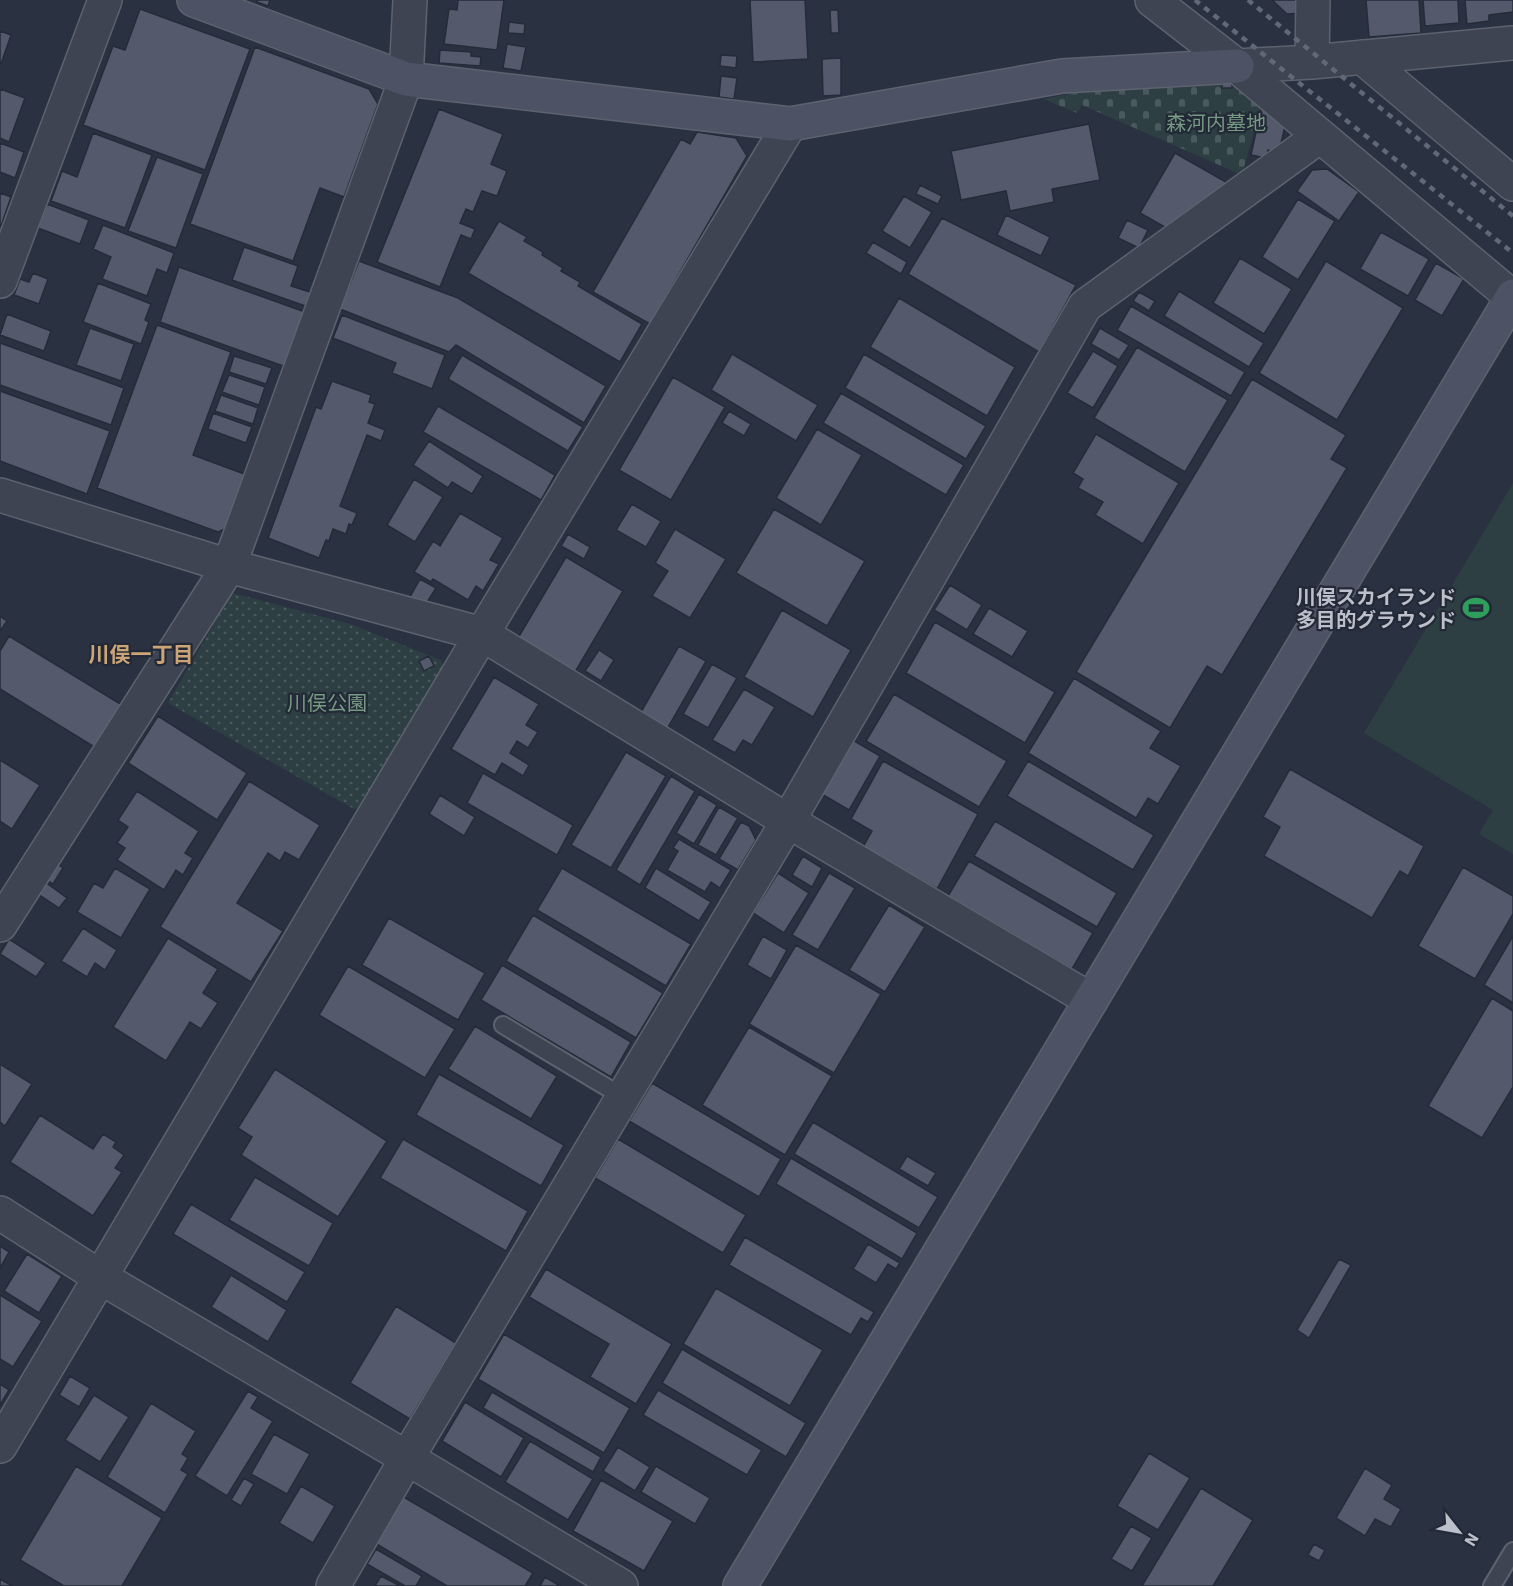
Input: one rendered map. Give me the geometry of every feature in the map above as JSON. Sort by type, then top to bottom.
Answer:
[{"type":"street","points":[[0,281],[105,0]]},
{"type":"street","points":[[194,0],[406,79],[790,124],[1062,76],[1312,62],[1513,43]]},
{"type":"street","points":[[0,925],[229,566],[406,79],[410,0]]},
{"type":"street","points":[[740,1586],[1513,297],[1237,66],[1152,0]]},
{"type":"street","points":[[1312,62],[1313,0]]},
{"type":"street","points":[[1362,57],[1513,184]]},
{"type":"street","points":[[0,1446],[482,634],[790,124]]},
{"type":"street","points":[[333,1586],[407,1458],[788,821],[1085,306],[1320,136]]},
{"type":"street","points":[[0,495],[229,566],[482,634],[788,821],[1091,1000]]},
{"type":"street","points":[[0,1213],[100,1277],[621,1586]]},
{"type":"lane","points":[[503,1025],[623,1096]]},
{"type":"lane","points":[[1492,1586],[1513,1551]]},
{"type":"green space","name":"森河内墓地","points":[[1245,80],[1263,98],[1242,175],[1082,105],[1077,113],[1044,99],[1080,92]]},
{"type":"green space","name":"川俣スカイランド 多目的グラウンド","points":[[1513,483],[1513,854],[1479,834],[1493,810],[1364,733]]},
{"type":"green space","name":"川俣公園","points":[[232,593],[350,624],[441,660],[443,667],[363,808],[354,809],[168,703]]},
{"type":"building","points":[[258,0],[270,0],[268,6],[257,2]]},
{"type":"building","points":[[458,0],[504,0],[497,50],[444,44],[449,9],[457,10]]},
{"type":"building","points":[[750,0],[805,0],[808,59],[753,62]]},
{"type":"building","points":[[1272,0],[1302,0],[1303,13],[1287,14]]},
{"type":"building","points":[[1366,0],[1419,0],[1421,33],[1369,37]]},
{"type":"building","points":[[1423,0],[1458,0],[1459,23],[1425,26]]},
{"type":"building","points":[[1465,0],[1513,0],[1513,12],[1489,15],[1489,21],[1467,24]]},
{"type":"building","points":[[140,9],[250,49],[205,170],[83,125],[113,46],[125,50]]},
{"type":"building","points":[[830,10],[838,10],[839,33],[831,33]]},
{"type":"building","points":[[509,22],[525,24],[524,34],[508,33]]},
{"type":"building","points":[[0,31],[11,35],[1,64],[0,64]]},
{"type":"building","points":[[507,44],[526,47],[521,71],[503,68]]},
{"type":"building","points":[[255,47],[369,89],[378,104],[344,197],[320,188],[293,261],[190,224]]},
{"type":"building","points":[[440,50],[471,52],[471,56],[481,57],[480,66],[439,63]]},
{"type":"building","points":[[721,55],[737,56],[736,68],[720,66]]},
{"type":"building","points":[[841,58],[841,95],[823,96],[822,59]]},
{"type":"building","points":[[721,76],[737,78],[734,99],[719,97]]},
{"type":"building","points":[[1222,83],[1232,83],[1232,88],[1222,88]]},
{"type":"building","points":[[0,89],[25,98],[9,142],[0,138]]},
{"type":"building","points":[[439,109],[503,134],[491,164],[507,171],[497,196],[482,191],[473,212],[466,209],[460,223],[475,229],[471,239],[461,235],[440,287],[377,262]]},
{"type":"building","points":[[1261,109],[1274,112],[1285,126],[1279,152],[1268,150],[1266,158],[1251,155]]},
{"type":"building","points":[[1089,124],[1100,180],[1052,189],[1054,202],[1010,211],[1006,191],[961,200],[951,151]]},
{"type":"building","points":[[697,132],[736,138],[747,156],[650,324],[593,292],[681,139],[690,144]]},
{"type":"building","points":[[93,133],[152,155],[125,228],[51,201],[62,171],[77,177]]},
{"type":"building","points":[[0,143],[24,152],[15,178],[0,172]]},
{"type":"building","points":[[1175,153],[1233,186],[1170,230],[1140,213]]},
{"type":"building","points":[[157,157],[203,174],[176,248],[128,231]]},
{"type":"building","points":[[1327,169],[1359,192],[1339,221],[1297,191],[1312,170]]},
{"type":"building","points":[[920,185],[942,196],[938,204],[916,194]]},
{"type":"building","points":[[0,193],[11,197],[1,226],[0,226]]},
{"type":"building","points":[[904,196],[932,212],[910,248],[882,231]]},
{"type":"building","points":[[1298,199],[1335,221],[1298,280],[1262,257]]},
{"type":"building","points":[[47,204],[89,220],[80,244],[38,228]]},
{"type":"building","points":[[1006,215],[1050,237],[1041,256],[997,235]]},
{"type":"building","points":[[942,218],[1076,285],[1039,352],[908,274]]},
{"type":"building","points":[[1127,220],[1148,230],[1139,248],[1118,238]]},
{"type":"building","points":[[499,221],[527,237],[524,241],[563,268],[561,271],[580,282],[578,286],[642,324],[620,362],[468,273]]},
{"type":"building","points":[[103,225],[174,253],[167,273],[157,269],[147,296],[102,279],[111,257],[93,249]]},
{"type":"building","points":[[1381,232],[1429,259],[1408,296],[1360,269]]},
{"type":"building","points":[[873,242],[907,262],[901,274],[866,253]]},
{"type":"building","points":[[244,247],[298,266],[291,286],[313,293],[308,307],[232,280]]},
{"type":"building","points":[[1240,258],[1292,289],[1264,334],[1213,303]]},
{"type":"building","points":[[359,261],[458,298],[606,386],[584,423],[456,345],[449,352],[340,309]]},
{"type":"building","points":[[1326,261],[1403,308],[1337,420],[1259,373]]},
{"type":"building","points":[[1436,263],[1464,279],[1442,316],[1415,300]]},
{"type":"building","points":[[179,267],[305,312],[286,367],[160,322]]},
{"type":"building","points":[[33,273],[48,279],[39,304],[14,295],[20,279],[29,282]]},
{"type":"building","points":[[98,283],[151,304],[145,320],[149,322],[141,344],[83,322]]},
{"type":"building","points":[[1179,291],[1264,343],[1249,367],[1164,316]]},
{"type":"building","points":[[1139,292],[1155,301],[1149,311],[1133,301]]},
{"type":"building","points":[[899,298],[1015,367],[987,416],[870,347]]},
{"type":"building","points":[[1131,306],[1245,372],[1231,396],[1117,330]]},
{"type":"building","points":[[7,314],[51,331],[44,351],[0,335]]},
{"type":"building","points":[[342,315],[445,355],[432,389],[392,373],[396,363],[333,338]]},
{"type":"building","points":[[157,325],[231,352],[193,455],[247,475],[229,527],[218,532],[97,488]]},
{"type":"building","points":[[90,328],[134,344],[121,381],[76,365]]},
{"type":"building","points":[[1100,328],[1129,345],[1119,360],[1091,344]]},
{"type":"building","points":[[0,343],[124,388],[111,425],[0,385]]},
{"type":"building","points":[[1137,347],[1228,400],[1185,472],[1094,418]]},
{"type":"building","points":[[1093,351],[1118,366],[1093,408],[1067,393]]},
{"type":"building","points":[[732,354],[818,405],[796,441],[711,390]]},
{"type":"building","points":[[864,354],[986,426],[966,459],[845,388]]},
{"type":"building","points":[[462,355],[583,427],[568,451],[448,379]]},
{"type":"building","points":[[234,356],[272,368],[266,384],[229,372]]},
{"type":"building","points":[[229,375],[265,387],[259,405],[222,392]]},
{"type":"building","points":[[673,377],[725,407],[671,500],[619,470]]},
{"type":"building","points":[[1252,379],[1346,435],[1331,459],[1347,468],[1222,675],[1207,666],[1170,728],[1076,672]]},
{"type":"building","points":[[332,381],[371,395],[369,402],[375,404],[368,423],[385,430],[381,441],[367,435],[340,506],[357,513],[352,525],[349,524],[346,534],[333,529],[319,558],[268,538],[316,407],[321,409]]},
{"type":"building","points":[[0,391],[110,431],[87,494],[0,461]]},
{"type":"building","points":[[841,393],[964,465],[946,495],[823,423]]},
{"type":"building","points":[[221,395],[258,408],[253,424],[215,411]]},
{"type":"building","points":[[438,406],[555,475],[541,500],[423,432]]},
{"type":"building","points":[[729,411],[751,424],[744,436],[722,423]]},
{"type":"building","points":[[213,413],[252,427],[246,443],[208,429]]},
{"type":"building","points":[[817,429],[862,455],[821,525],[776,498]]},
{"type":"building","points":[[1096,434],[1179,483],[1143,544],[1095,515],[1103,502],[1078,488],[1083,479],[1073,473]]},
{"type":"building","points":[[429,441],[483,476],[472,494],[452,482],[448,488],[413,465]]},
{"type":"building","points":[[414,479],[443,497],[415,542],[387,525]]},
{"type":"building","points":[[632,504],[661,521],[646,547],[616,530]]},
{"type":"building","points":[[774,509],[865,561],[827,626],[736,573]]},
{"type":"building","points":[[460,513],[503,538],[490,560],[499,564],[483,591],[476,586],[468,600],[433,579],[431,582],[414,572],[433,541],[440,546]]},
{"type":"building","points":[[675,529],[726,559],[690,618],[652,596],[668,571],[655,563]]},
{"type":"building","points":[[568,534],[590,547],[584,559],[561,546]]},
{"type":"building","points":[[566,557],[623,591],[575,672],[518,638]]},
{"type":"building","points":[[420,579],[436,588],[426,604],[410,597]]},
{"type":"building","points":[[950,585],[982,605],[967,630],[934,610]]},
{"type":"building","points":[[989,608],[1028,631],[1012,657],[973,634]]},
{"type":"building","points":[[782,610],[851,650],[813,717],[744,677]]},
{"type":"building","points":[[0,616],[7,621],[0,631]]},
{"type":"building","points":[[935,622],[1055,692],[1025,743],[906,673]]},
{"type":"building","points":[[9,636],[122,705],[96,748],[0,689],[0,651]]},
{"type":"building","points":[[679,646],[706,661],[667,729],[640,714]]},
{"type":"building","points":[[599,650],[614,660],[601,681],[585,671]]},
{"type":"building","points":[[429,656],[434,666],[424,671],[419,661]]},
{"type":"building","points":[[712,664],[737,678],[708,728],[683,714]]},
{"type":"building","points":[[494,677],[539,704],[526,725],[538,732],[528,748],[517,741],[510,753],[529,765],[523,776],[502,763],[495,775],[451,749]]},
{"type":"building","points":[[1074,678],[1161,731],[1150,748],[1181,766],[1158,804],[1148,798],[1136,818],[1028,753]]},
{"type":"building","points":[[744,689],[775,707],[752,745],[743,740],[735,753],[712,740]]},
{"type":"building","points":[[894,694],[1007,761],[979,807],[866,741]]},
{"type":"building","points":[[158,716],[247,773],[217,820],[128,763]]},
{"type":"building","points":[[851,739],[880,756],[849,810],[820,793]]},
{"type":"building","points":[[626,752],[666,776],[611,868],[571,845]]},
{"type":"building","points":[[0,760],[40,785],[12,829],[0,821]]},
{"type":"building","points":[[883,761],[978,814],[937,889],[863,847],[872,831],[851,819]]},
{"type":"building","points":[[1028,761],[1154,835],[1133,870],[1007,796]]},
{"type":"building","points":[[1290,769],[1424,846],[1408,876],[1400,871],[1372,918],[1264,856],[1280,827],[1263,817]]},
{"type":"building","points":[[483,773],[573,825],[557,855],[467,803]]},
{"type":"building","points":[[671,776],[695,791],[640,885],[616,870]]},
{"type":"building","points":[[249,781],[320,825],[299,860],[285,852],[280,861],[268,853],[237,903],[283,931],[251,982],[160,927]]},
{"type":"building","points":[[137,791],[199,831],[185,853],[193,858],[183,875],[176,870],[164,890],[117,860],[125,848],[117,843],[128,827],[118,820]]},
{"type":"building","points":[[699,794],[717,805],[694,844],[676,833]]},
{"type":"building","points":[[440,795],[475,817],[464,836],[429,814]]},
{"type":"building","points":[[719,807],[738,818],[716,855],[698,845]]},
{"type":"building","points":[[995,821],[1117,893],[1097,927],[974,856]]},
{"type":"building","points":[[741,822],[749,826],[756,840],[738,870],[719,859]]},
{"type":"building","points":[[679,839],[731,870],[720,888],[711,882],[705,892],[667,870],[678,851],[673,848]]},
{"type":"building","points":[[803,856],[822,868],[812,887],[792,875]]},
{"type":"building","points":[[969,861],[1093,933],[1072,969],[948,896]]},
{"type":"building","points":[[57,864],[63,868],[53,884],[46,880]]},
{"type":"building","points":[[1463,867],[1513,896],[1513,914],[1475,979],[1418,946]]},
{"type":"building","points":[[115,868],[150,889],[121,938],[77,912],[94,883],[103,888]]},
{"type":"building","points":[[562,868],[691,944],[666,986],[537,910]]},
{"type":"building","points":[[656,868],[711,902],[699,921],[645,888]]},
{"type":"building","points":[[778,873],[809,893],[784,933],[753,913]]},
{"type":"building","points":[[829,873],[855,888],[818,950],[792,935]]},
{"type":"building","points":[[45,882],[67,898],[59,908],[38,894]]},
{"type":"building","points":[[889,905],[925,927],[885,992],[849,970]]},
{"type":"building","points":[[533,915],[663,993],[636,1038],[506,961]]},
{"type":"building","points":[[389,918],[485,973],[458,1020],[362,965]]},
{"type":"building","points":[[83,928],[117,950],[105,970],[95,963],[87,977],[61,961]]},
{"type":"building","points":[[763,936],[787,950],[771,979],[747,965]]},
{"type":"building","points":[[1513,936],[1513,1003],[1484,985]]},
{"type":"building","points":[[168,938],[218,969],[203,993],[218,1003],[201,1029],[190,1022],[166,1061],[113,1027]]},
{"type":"building","points":[[9,939],[46,963],[36,977],[0,954]]},
{"type":"building","points":[[796,945],[881,994],[834,1073],[749,1024]]},
{"type":"building","points":[[502,965],[631,1042],[611,1077],[481,1000]]},
{"type":"building","points":[[348,966],[455,1029],[425,1078],[319,1015]]},
{"type":"building","points":[[1492,998],[1513,1011],[1513,1087],[1482,1138],[1428,1106]]},
{"type":"building","points":[[475,1026],[557,1076],[531,1119],[448,1069]]},
{"type":"building","points":[[749,1027],[832,1076],[785,1155],[702,1105]]},
{"type":"building","points":[[0,1064],[32,1084],[5,1126],[0,1122]]},
{"type":"building","points":[[275,1069],[387,1141],[338,1217],[241,1155],[252,1137],[238,1128]]},
{"type":"building","points":[[439,1074],[564,1145],[541,1186],[416,1115]]},
{"type":"building","points":[[652,1083],[781,1159],[759,1197],[629,1121]]},
{"type":"building","points":[[40,1115],[93,1149],[103,1134],[116,1142],[113,1147],[124,1155],[115,1168],[122,1172],[93,1216],[10,1162]]},
{"type":"building","points":[[813,1122],[938,1197],[919,1228],[794,1154]]},
{"type":"building","points":[[403,1139],[528,1211],[506,1251],[380,1178]]},
{"type":"building","points":[[618,1139],[746,1215],[723,1253],[595,1178]]},
{"type":"building","points":[[907,1156],[936,1173],[928,1186],[899,1169]]},
{"type":"building","points":[[791,1158],[917,1233],[902,1259],[776,1184]]},
{"type":"building","points":[[255,1177],[333,1223],[309,1266],[229,1220]]},
{"type":"building","points":[[191,1204],[305,1272],[287,1302],[173,1234]]},
{"type":"building","points":[[745,1237],[874,1312],[868,1322],[861,1318],[851,1335],[729,1265]]},
{"type":"building","points":[[868,1244],[900,1263],[896,1269],[888,1264],[876,1283],[853,1269]]},
{"type":"building","points":[[0,1246],[9,1252],[0,1268]]},
{"type":"building","points":[[27,1254],[62,1276],[39,1313],[4,1291]]},
{"type":"building","points":[[1339,1259],[1351,1265],[1309,1338],[1297,1330]]},
{"type":"building","points":[[546,1269],[672,1344],[636,1404],[590,1377],[609,1344],[529,1297]]},
{"type":"building","points":[[231,1275],[287,1310],[268,1342],[211,1307]]},
{"type":"building","points":[[716,1288],[823,1350],[790,1406],[683,1344]]},
{"type":"building","points":[[0,1295],[42,1321],[13,1367],[0,1359]]},
{"type":"building","points":[[396,1306],[456,1343],[410,1419],[350,1383]]},
{"type":"building","points":[[504,1334],[630,1408],[604,1453],[478,1379]]},
{"type":"building","points":[[682,1349],[806,1423],[786,1457],[662,1383]]},
{"type":"building","points":[[70,1376],[90,1388],[79,1407],[59,1395]]},
{"type":"building","points":[[0,1384],[9,1390],[0,1405]]},
{"type":"building","points":[[658,1390],[762,1450],[747,1475],[643,1415]]},
{"type":"building","points":[[248,1391],[258,1397],[251,1408],[273,1421],[227,1496],[195,1476]]},
{"type":"building","points":[[492,1392],[601,1457],[593,1472],[483,1408]]},
{"type":"building","points":[[94,1395],[129,1417],[100,1462],[65,1440]]},
{"type":"building","points":[[465,1402],[524,1438],[501,1477],[442,1441]]},
{"type":"building","points":[[151,1403],[196,1431],[182,1454],[188,1458],[181,1470],[188,1474],[165,1513],[107,1477]]},
{"type":"building","points":[[274,1434],[310,1454],[287,1494],[251,1474]]},
{"type":"building","points":[[530,1441],[593,1479],[568,1520],[505,1482]]},
{"type":"building","points":[[618,1447],[650,1467],[635,1491],[603,1471]]},
{"type":"building","points":[[1149,1453],[1190,1478],[1158,1530],[1117,1506]]},
{"type":"building","points":[[76,1466],[162,1518],[122,1586],[64,1586],[20,1560]]},
{"type":"building","points":[[656,1466],[710,1498],[695,1524],[641,1492]]},
{"type":"building","points":[[1365,1468],[1392,1485],[1384,1499],[1401,1509],[1391,1527],[1375,1519],[1365,1536],[1336,1518]]},
{"type":"building","points":[[244,1478],[254,1484],[241,1506],[231,1500]]},
{"type":"building","points":[[601,1480],[673,1521],[644,1571],[573,1531]]},
{"type":"building","points":[[301,1486],[335,1506],[313,1543],[279,1523]]},
{"type":"building","points":[[1201,1488],[1253,1520],[1213,1586],[1142,1586]]},
{"type":"building","points":[[402,1496],[533,1573],[525,1586],[447,1586],[375,1543]]},
{"type":"building","points":[[1131,1526],[1152,1538],[1132,1571],[1111,1559]]},
{"type":"building","points":[[1314,1544],[1325,1550],[1319,1561],[1308,1555]]},
{"type":"building","points":[[376,1549],[422,1576],[416,1586],[405,1586],[367,1564]]},
{"type":"building","points":[[381,1576],[400,1586],[375,1586]]},
{"type":"building","points":[[545,1577],[560,1586],[540,1586]]},
{"type":"building","points":[[0,1579],[12,1586],[0,1586]]},
{"type":"railway","points":[[1195,0],[1513,253]]},
{"type":"railway","points":[[1248,0],[1513,216]]},
{"type":"place","name":"川俣スカイランド 多目的グラウンド","points":[[1476,608]]},
{"type":"district","name":"川俣一丁目","points":[[141,654]]}]
